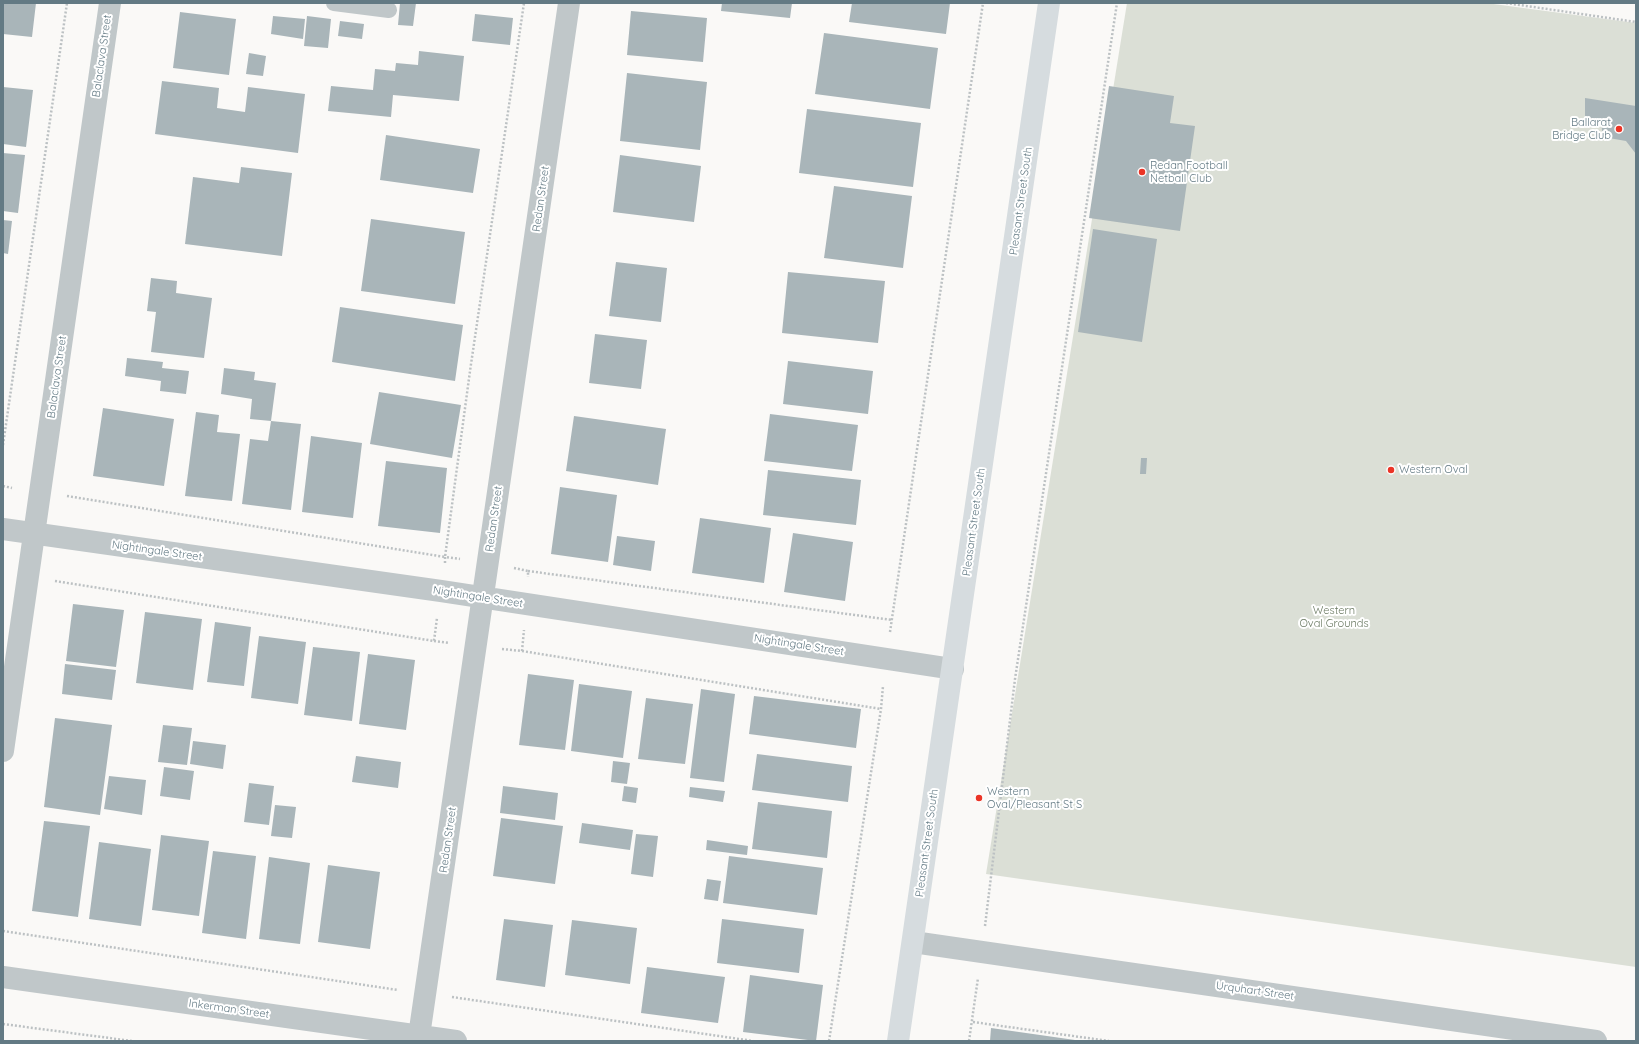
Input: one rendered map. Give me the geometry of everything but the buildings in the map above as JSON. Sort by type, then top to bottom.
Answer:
[{"type":"street","name":"Balaclava Street","points":[[3,751],[110,3]]},
{"type":"street","name":"Redan Street","points":[[426,1038],[426,993],[569,3]]},
{"type":"street","name":"Pleasant Street South","points":[[898,1041],[1049,3]]},
{"type":"street","name":"Nightingale Street","points":[[3,529],[484,598],[953,669]]},
{"type":"street","name":"Urquhart Street","points":[[913,942],[1596,1041]]},
{"type":"street","name":"Inkerman Street","points":[[3,977],[426,1038],[456,1041]]},
{"type":"lane","points":[[334,3],[389,10]]},
{"type":"path","points":[[3,445],[67,3]]},
{"type":"path","points":[[75,497],[445,557],[471,363],[524,3]]},
{"type":"path","points":[[830,1041],[881,709],[884,658],[892,620],[983,3]]},
{"type":"path","points":[[969,1041],[982,951],[1015,679],[1116,3]]},
{"type":"path","points":[[1506,3],[1636,22]]},
{"type":"path","points":[[528,571],[892,620]]},
{"type":"path","points":[[522,651],[881,709]]},
{"type":"path","points":[[3,931],[753,1041]]},
{"type":"path","points":[[972,1022],[1109,1041]]},
{"type":"path","points":[[3,1024],[132,1041]]},
{"type":"green space","name":"Western Oval Grounds","points":[[1127,3],[1486,3],[1636,23],[1636,967],[986,874]]},
{"type":"place","name":"Ballarat Bridge Club","points":[[1619,129]]},
{"type":"place","name":"Redan Football Netball Club","points":[[1142,172]]},
{"type":"place","name":"Western Oval","points":[[1391,470]]},
{"type":"place","name":"Western Oval/Pleasant St S","points":[[979,798]]}]
